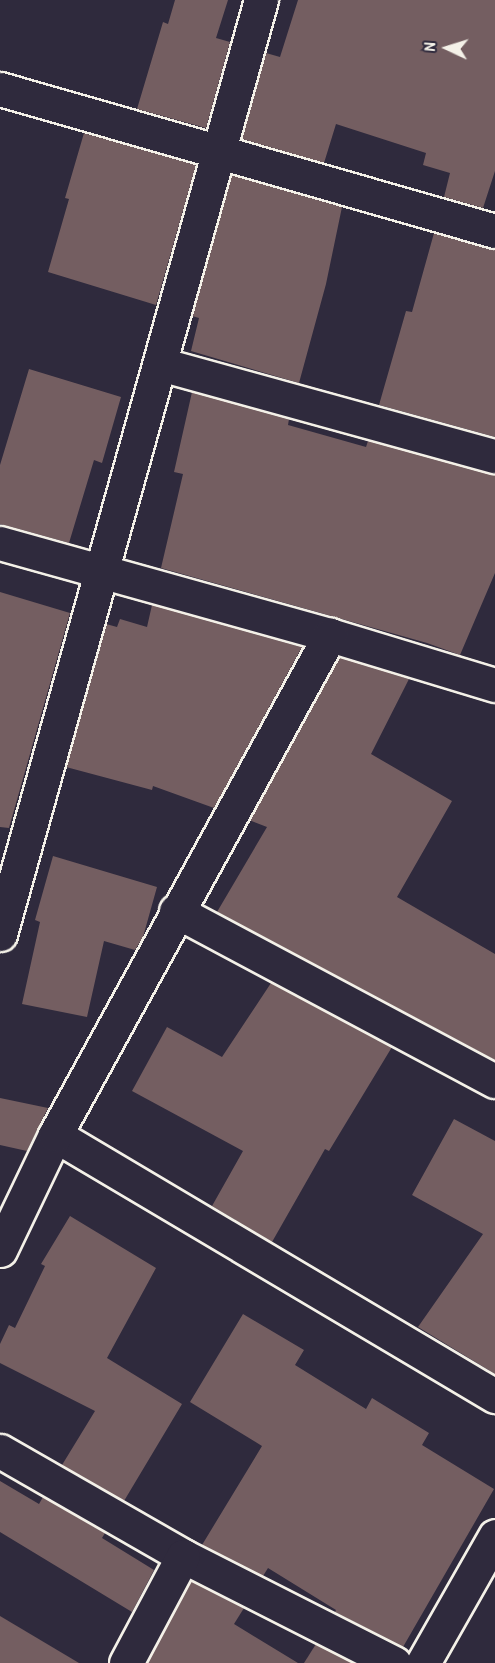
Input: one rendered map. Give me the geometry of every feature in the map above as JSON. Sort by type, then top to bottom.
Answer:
[{"type":"street","points":[[0,934],[261,0]]},
{"type":"street","points":[[0,89],[218,154],[495,231]]},
{"type":"street","points":[[159,364],[495,456]]},
{"type":"street","points":[[0,543],[330,635],[495,685]]},
{"type":"street","points":[[0,1250],[55,1136],[176,911],[330,635]]},
{"type":"street","points":[[176,911],[495,1081]]},
{"type":"street","points":[[55,1136],[495,1396]]},
{"type":"street","points":[[0,1451],[183,1556],[394,1663]]},
{"type":"street","points":[[423,1663],[495,1536]]},
{"type":"street","points":[[126,1663],[183,1556]]},
{"type":"building","points":[[175,0],[228,0],[216,38],[230,42],[206,128],[137,109],[163,22],[168,24]]},
{"type":"building","points":[[298,0],[495,0],[495,171],[483,208],[444,197],[450,173],[423,165],[426,153],[336,124],[324,163],[242,139],[266,53],[280,57]]},
{"type":"building","points":[[84,133],[196,165],[156,305],[48,272],[69,199],[65,198]]},
{"type":"building","points":[[232,175],[342,207],[326,284],[299,383],[191,351],[199,318],[192,316]]},
{"type":"building","points":[[434,233],[495,249],[495,437],[379,405],[406,311],[412,312]]},
{"type":"building","points":[[29,369],[121,397],[102,463],[94,460],[69,543],[0,524],[0,465]]},
{"type":"building","points":[[192,392],[289,419],[288,425],[366,447],[368,441],[495,474],[495,573],[460,655],[427,643],[161,568],[183,474],[174,472]]},
{"type":"building","points":[[0,592],[70,613],[9,828],[0,827]]},
{"type":"building","points":[[152,605],[302,647],[214,808],[153,786],[152,790],[66,767],[106,624],[117,627],[120,619],[147,627]]},
{"type":"building","points":[[339,657],[409,679],[371,754],[452,801],[397,897],[495,954],[495,1060],[217,912],[267,827],[249,820]]},
{"type":"building","points":[[53,856],[157,887],[143,937],[135,950],[104,941],[87,1017],[22,1004],[40,922],[35,920]]},
{"type":"building","points":[[271,983],[392,1047],[329,1151],[325,1149],[272,1242],[212,1206],[243,1151],[132,1091],[167,1027],[222,1057]]},
{"type":"building","points":[[0,1098],[48,1108],[27,1151],[0,1145]]},
{"type":"building","points":[[454,1119],[495,1141],[495,1374],[418,1327],[483,1234],[412,1195]]},
{"type":"building","points":[[70,1216],[156,1268],[107,1358],[182,1404],[124,1501],[62,1465],[95,1411],[0,1363],[0,1344],[9,1325],[15,1328],[45,1266],[41,1264]]},
{"type":"building","points":[[243,1314],[304,1350],[295,1365],[366,1409],[372,1398],[429,1433],[422,1445],[494,1489],[403,1647],[335,1612],[336,1610],[268,1568],[263,1576],[202,1545],[262,1446],[190,1402]]},
{"type":"building","points":[[0,1481],[39,1504],[43,1497],[105,1533],[102,1538],[154,1570],[132,1612],[0,1532]]},
{"type":"building","points":[[191,1581],[244,1608],[234,1624],[298,1663],[147,1663]]},
{"type":"building","points":[[0,1616],[79,1663],[0,1663]]},
{"type":"building","points":[[316,1644],[353,1663],[304,1663]]}]
